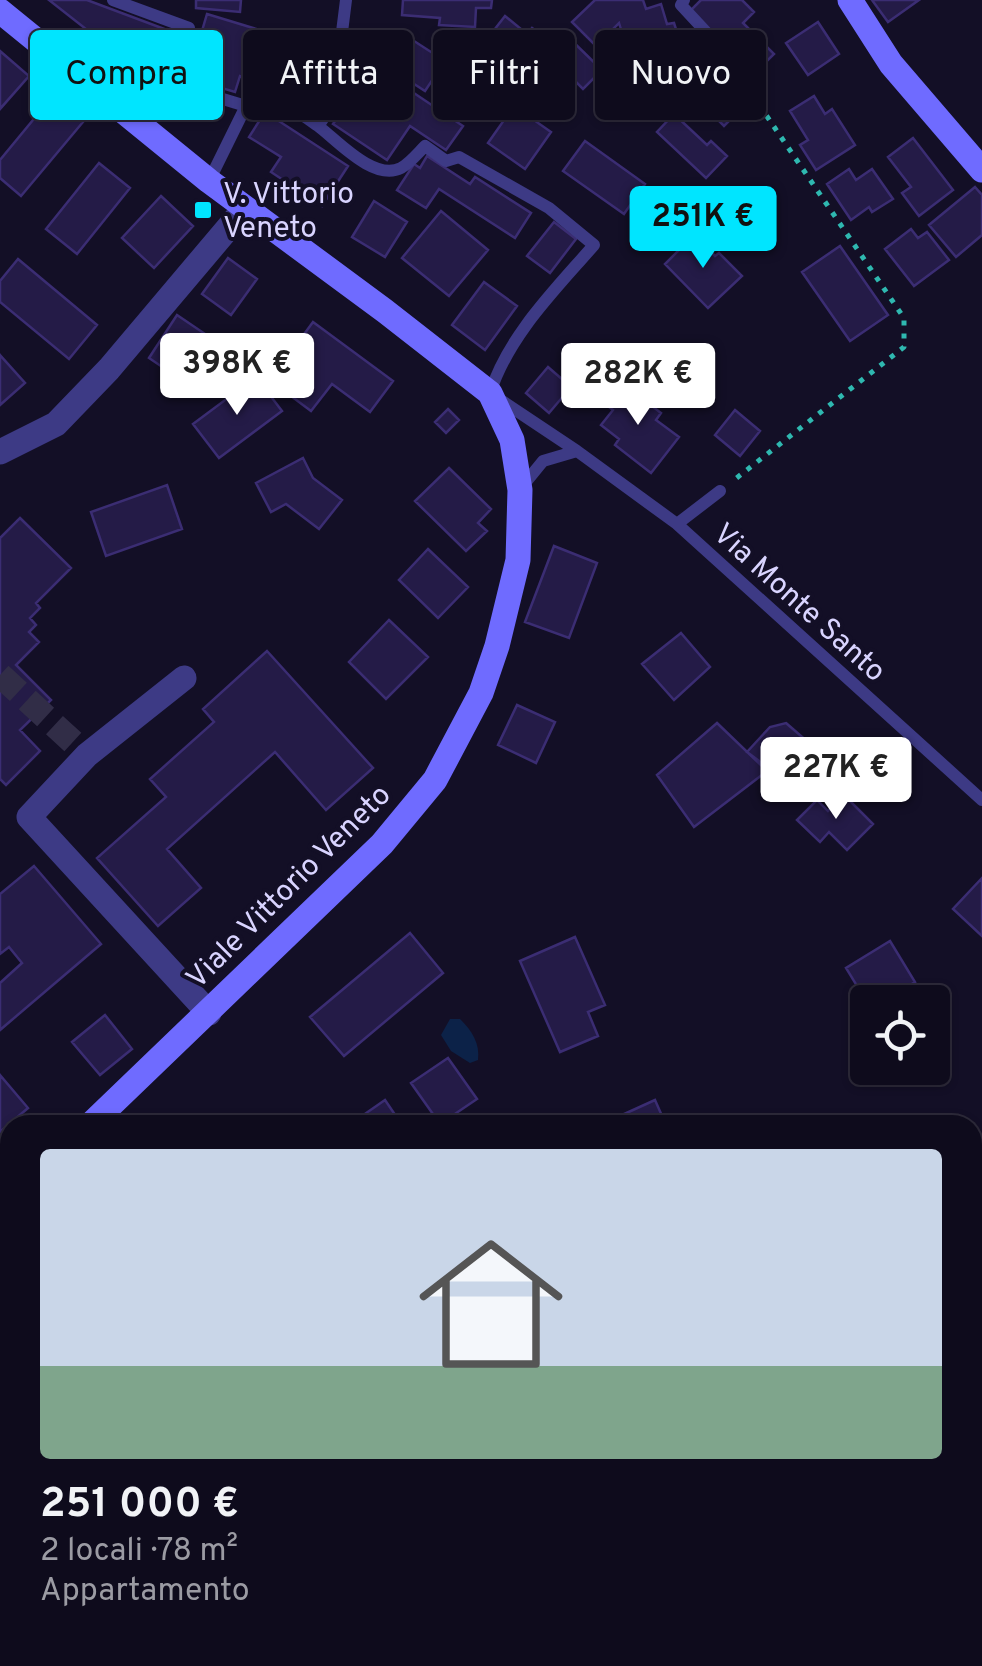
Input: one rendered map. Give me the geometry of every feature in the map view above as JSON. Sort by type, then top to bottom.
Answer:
[{"type":"main road","points":[[850,0],[891,64],[982,170]]},
{"type":"main road","name":"Viale Vittorio Veneto","points":[[5,9],[208,180],[490,393],[512,440],[520,490],[518,560],[500,636],[481,694],[450,758],[382,844],[100,1115]]},
{"type":"street","points":[[0,452],[56,424],[109,369],[245,208]]},
{"type":"street","points":[[184,678],[87,755],[29,817],[208,1012]]},
{"type":"lane","points":[[113,0],[190,28],[178,53],[192,58],[186,74],[193,90],[243,105]]},
{"type":"lane","points":[[318,126],[364,60],[341,40],[346,0]]},
{"type":"lane","points":[[684,0],[681,5],[704,30]]},
{"type":"lane","points":[[208,180],[243,112]]},
{"type":"lane","points":[[309,120],[367,164],[387,171],[404,167],[425,146],[446,161],[459,157],[549,208],[594,245],[522,332],[500,364],[490,393]]},
{"type":"lane","name":"Via Monte Santo","points":[[490,393],[677,524],[982,800]]},
{"type":"lane","points":[[520,490],[543,462],[577,451]]},
{"type":"lane","points":[[677,524],[720,491]]},
{"type":"path","points":[[720,491],[904,346],[904,318],[766,115]]},
{"type":"water","points":[[450,1019],[460,1019],[471,1033],[478,1048],[478,1060],[470,1063],[451,1051],[441,1035]]},
{"type":"building","points":[[49,0],[87,0],[167,30],[87,30]]},
{"type":"building","points":[[196,0],[241,0],[240,12],[196,8]]},
{"type":"building","points":[[403,0],[492,0],[491,8],[476,8],[475,27],[439,25],[440,18],[402,15]]},
{"type":"building","points":[[595,0],[643,0],[646,9],[661,4],[667,24],[674,23],[676,30],[621,30],[619,23],[612,30],[595,30],[595,45],[572,22]]},
{"type":"building","points":[[701,0],[742,0],[754,12],[743,23],[750,30],[709,30],[690,11]]},
{"type":"building","points":[[872,0],[919,0],[888,22]]},
{"type":"building","points":[[207,14],[260,30],[243,30],[243,77],[240,76],[235,92],[223,88],[223,30],[202,30]]},
{"type":"building","points":[[505,16],[522,30],[494,30]]},
{"type":"building","points":[[818,22],[839,54],[808,75],[786,43]]},
{"type":"building","points":[[413,40],[433,53],[433,79],[425,91],[413,83]]},
{"type":"building","points":[[575,44],[595,63],[595,77],[583,89],[575,81]]},
{"type":"building","points":[[766,46],[774,54],[766,62]]},
{"type":"building","points":[[0,51],[29,76],[0,109]]},
{"type":"building","points":[[413,92],[433,106],[433,120],[454,120],[463,126],[446,150],[410,126],[387,160],[333,124],[336,120],[413,120]]},
{"type":"building","points":[[814,96],[825,114],[832,109],[855,145],[816,170],[800,145],[808,140],[790,111]]},
{"type":"building","points":[[33,120],[83,122],[21,196],[0,178],[0,160]]},
{"type":"building","points":[[260,120],[277,120],[348,166],[322,206],[271,172],[281,157],[249,137]]},
{"type":"building","points":[[504,120],[534,120],[551,132],[525,169],[488,143]]},
{"type":"building","points":[[668,120],[680,120],[707,145],[711,141],[727,156],[706,178],[657,132]]},
{"type":"building","points":[[913,138],[953,190],[919,216],[902,193],[911,187],[888,157]]},
{"type":"building","points":[[585,141],[645,184],[624,214],[563,171]]},
{"type":"building","points":[[427,156],[470,184],[475,177],[531,213],[515,238],[439,189],[426,208],[397,190],[414,164],[420,168]]},
{"type":"building","points":[[99,163],[130,188],[77,254],[46,229]]},
{"type":"building","points":[[849,169],[856,180],[872,169],[893,199],[872,212],[869,207],[851,220],[827,184]]},
{"type":"building","points":[[975,187],[982,195],[982,235],[956,257],[929,225]]},
{"type":"building","points":[[161,196],[193,226],[154,268],[122,238]]},
{"type":"building","points":[[374,201],[407,222],[385,257],[352,237]]},
{"type":"building","points":[[441,211],[488,250],[449,296],[402,258]]},
{"type":"building","points":[[554,222],[576,239],[550,273],[527,256]]},
{"type":"building","points":[[911,229],[918,238],[927,232],[949,260],[914,286],[885,249]]},
{"type":"building","points":[[694,235],[742,276],[708,308],[665,264]]},
{"type":"building","points":[[840,246],[888,315],[850,341],[802,272]]},
{"type":"building","points":[[228,258],[257,279],[231,315],[202,294]]},
{"type":"building","points":[[18,259],[97,325],[69,359],[0,302],[0,281]]},
{"type":"building","points":[[484,282],[517,306],[485,350],[452,325]]},
{"type":"building","points":[[177,315],[211,338],[183,381],[149,358]]},
{"type":"building","points":[[313,322],[393,381],[370,412],[332,384],[311,411],[283,390],[304,361],[291,352]]},
{"type":"building","points":[[0,355],[25,383],[0,405]]},
{"type":"building","points":[[548,367],[571,387],[549,413],[526,393]]},
{"type":"building","points":[[256,377],[282,411],[219,458],[193,424]]},
{"type":"building","points":[[622,383],[661,413],[656,420],[679,437],[651,473],[615,445],[619,439],[601,425],[613,410],[605,404]]},
{"type":"building","points":[[448,409],[459,420],[446,433],[435,422]]},
{"type":"building","points":[[735,410],[760,431],[740,456],[715,435]]},
{"type":"building","points":[[303,458],[313,478],[342,500],[319,529],[286,504],[271,512],[256,483]]},
{"type":"building","points":[[449,468],[491,509],[478,523],[487,531],[466,551],[415,501]]},
{"type":"building","points":[[167,485],[182,529],[106,556],[91,512]]},
{"type":"building","points":[[20,518],[71,568],[36,603],[40,608],[30,618],[36,625],[29,632],[39,642],[16,665],[51,700],[20,730],[40,751],[6,785],[0,779],[0,538]]},
{"type":"building","points":[[554,546],[597,563],[569,638],[525,622]]},
{"type":"building","points":[[428,549],[468,587],[438,618],[399,580]]},
{"type":"building","points":[[389,620],[428,657],[386,699],[349,662]]},
{"type":"building","points":[[681,633],[710,667],[674,700],[642,664]]},
{"type":"building","points":[[267,651],[373,768],[326,810],[275,752],[167,849],[201,888],[158,926],[97,858],[166,797],[150,779],[214,722],[203,709]]},
{"type":"building","points":[[517,705],[555,722],[536,763],[498,745]]},
{"type":"building","points":[[717,723],[767,771],[694,827],[657,775]]},
{"type":"building","points":[[786,723],[816,749],[792,785],[747,752],[770,727]]},
{"type":"building","points":[[844,795],[873,824],[847,850],[829,832],[820,842],[797,820],[817,800],[828,811]]},
{"type":"building","points":[[34,866],[101,944],[0,1030],[0,983],[22,963],[9,947],[0,954],[0,894]]},
{"type":"building","points":[[982,878],[982,936],[953,909]]},
{"type":"building","points":[[410,933],[443,973],[344,1056],[310,1017]]},
{"type":"building","points":[[575,937],[605,1005],[588,1012],[598,1036],[560,1052],[520,961]]},
{"type":"building","points":[[890,941],[915,982],[856,985],[846,968]]},
{"type":"building","points":[[105,1015],[132,1049],[100,1075],[72,1042]]},
{"type":"building","points":[[448,1058],[477,1099],[453,1115],[434,1115],[411,1083]]},
{"type":"building","points":[[0,1075],[28,1108],[20,1115],[0,1115]]},
{"type":"building","points":[[385,1100],[395,1115],[363,1115]]},
{"type":"building","points":[[655,1100],[662,1115],[622,1115]]},
{"type":"tunnel","points":[[0,675],[87,755]]},
{"type":"place","name":"V. Vittorio Veneto","points":[[203,210]]}]
